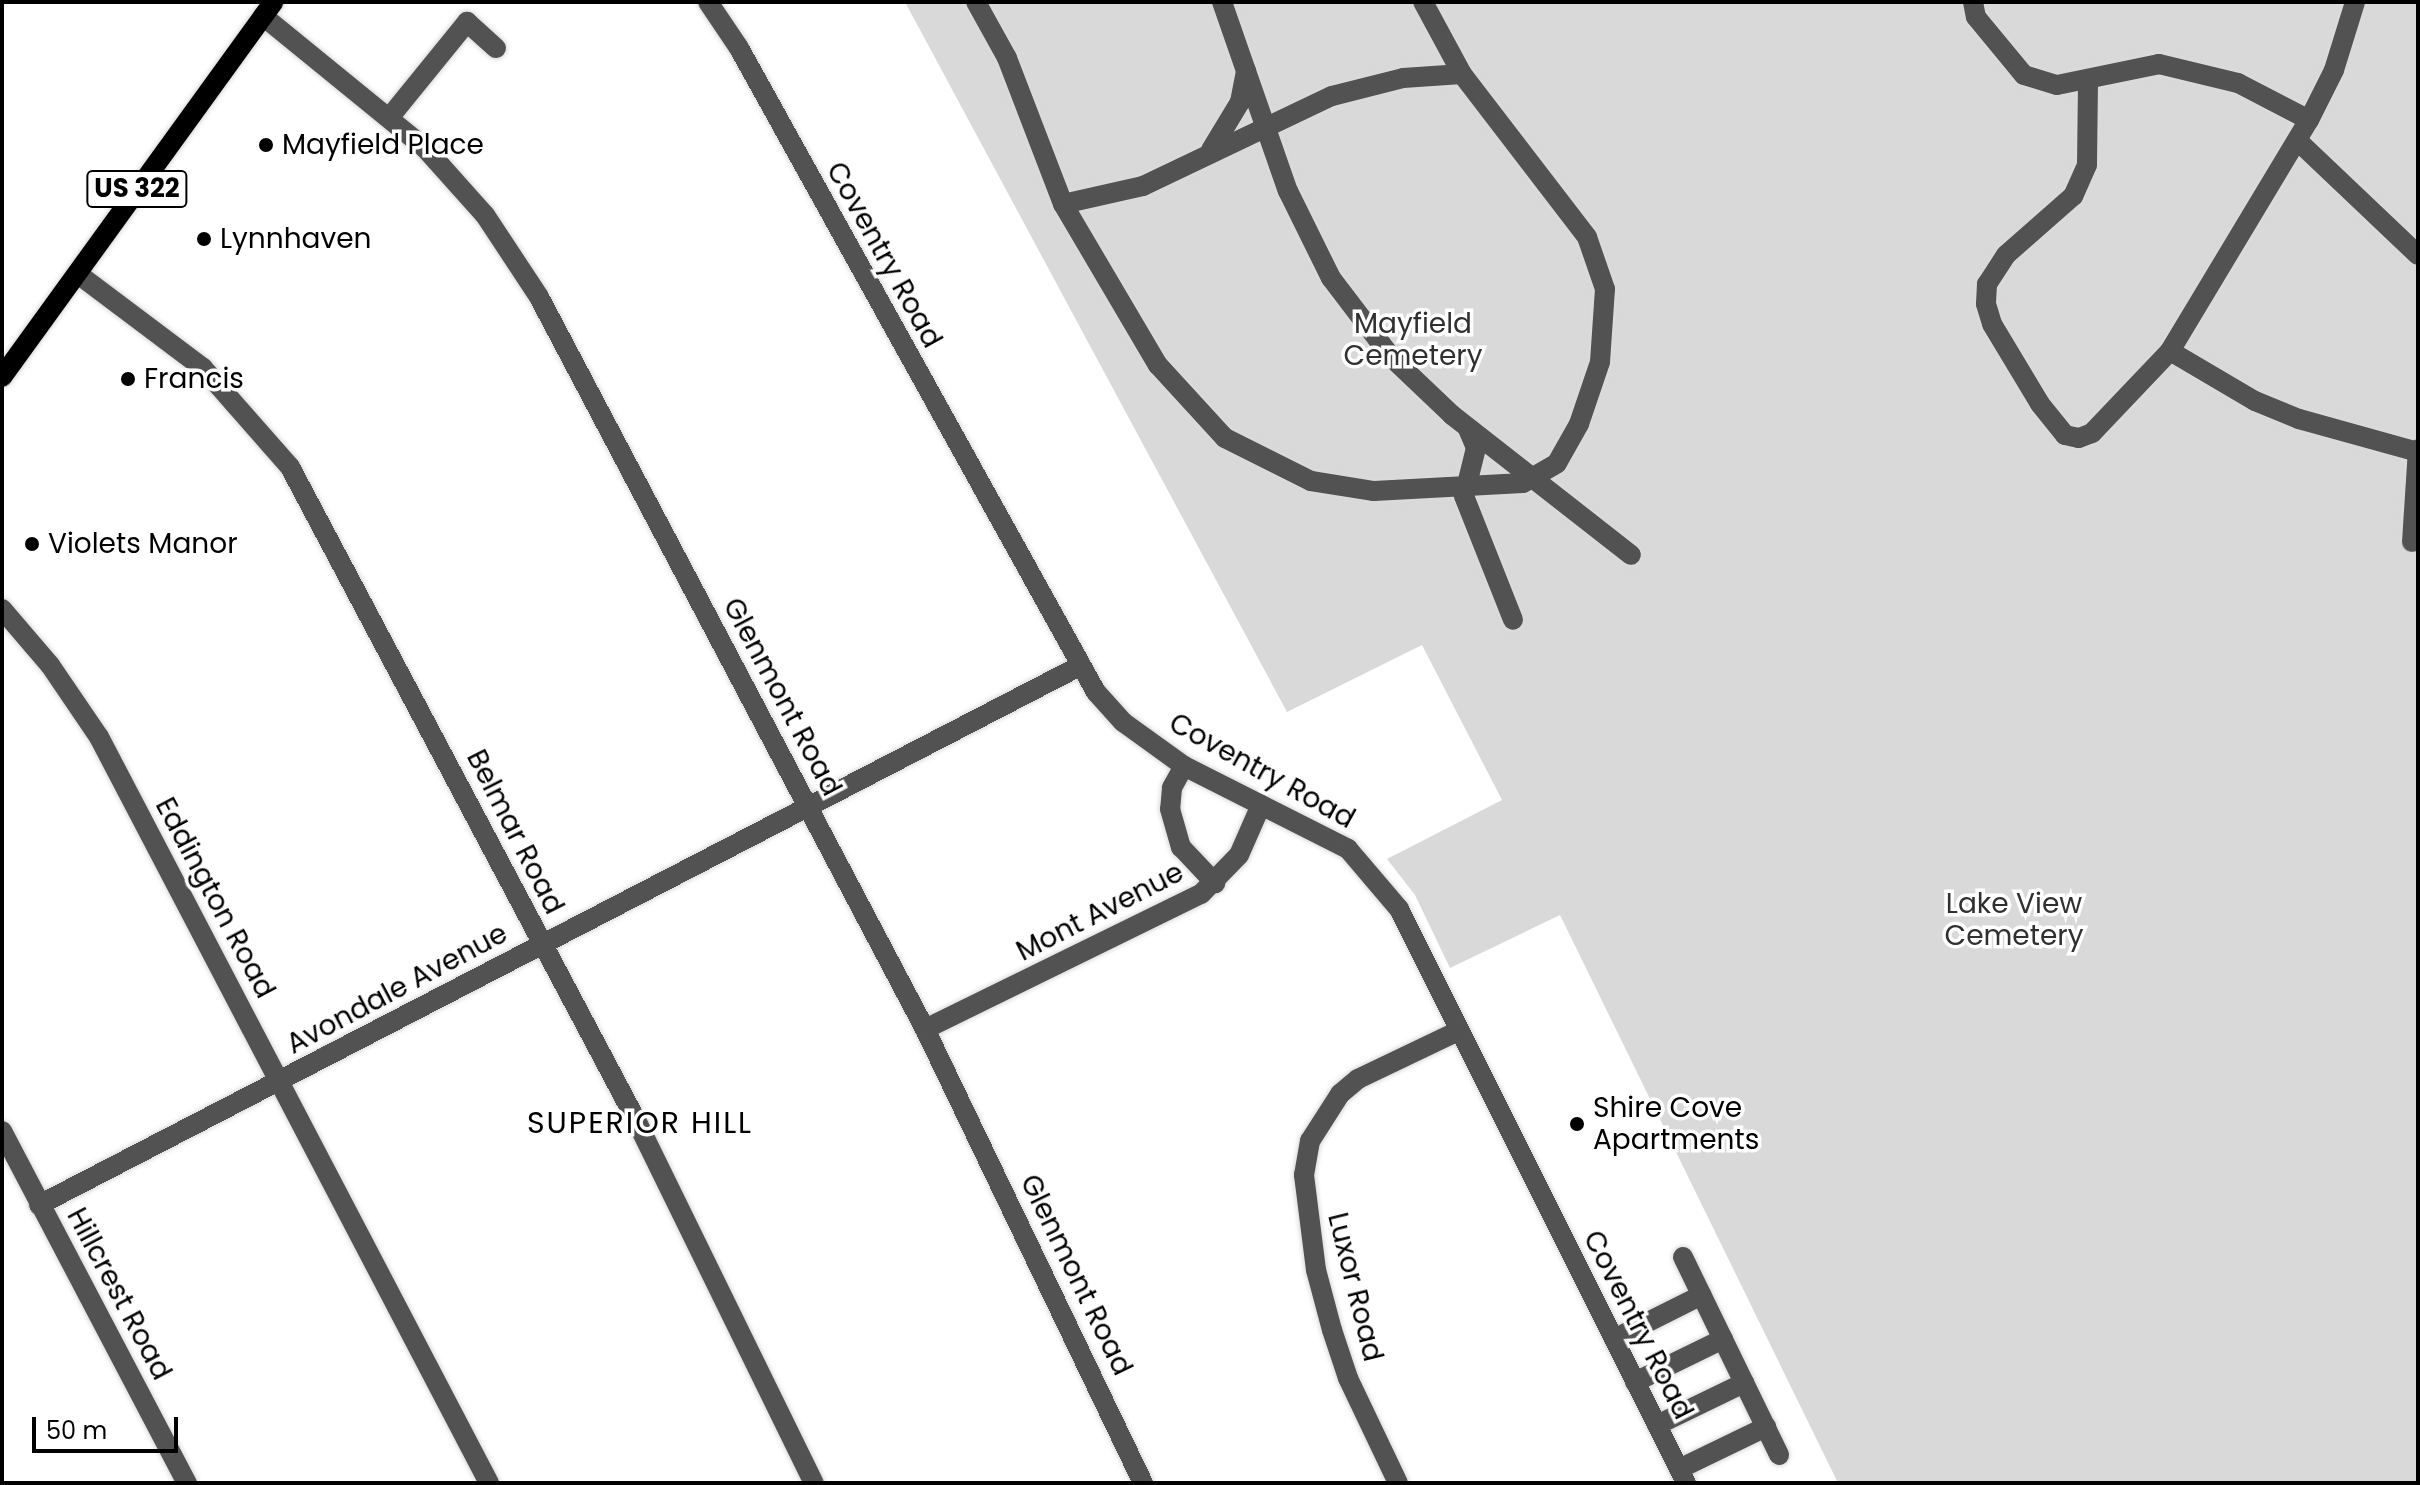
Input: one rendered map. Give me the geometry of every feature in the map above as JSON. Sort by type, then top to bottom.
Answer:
[{"type":"main road","name":"US 322","points":[[2,377],[268,9]]},
{"type":"street","name":"Coventry Road","points":[[708,2],[739,48],[1078,667],[1123,722],[1184,766],[1327,834],[1379,880],[1404,917],[1458,1031],[1683,1476]]},
{"type":"street","points":[[976,2],[1007,58],[1063,204],[1158,365],[1225,438],[1311,481],[1374,491],[1462,488],[1534,479],[1557,463],[1579,424],[1600,362],[1605,289],[1597,257],[1567,206],[1462,74],[1423,2]]},
{"type":"street","points":[[1222,2],[1246,63],[1288,191],[1331,278],[1392,358],[1468,429],[1631,555]]},
{"type":"street","points":[[1973,2],[1982,26],[2024,75],[2057,85],[2088,82],[2159,64],[2238,83],[2309,120]]},
{"type":"street","points":[[2088,82],[2087,165],[2073,196],[2006,255],[1987,284],[1992,324],[2040,404],[2065,435],[2079,438],[2092,433],[2170,351],[2299,142],[2334,70],[2355,2]]},
{"type":"street","name":"Glenmont Road","points":[[268,9],[425,148],[485,215],[539,297],[925,1029],[1143,1483]]},
{"type":"street","points":[[389,118],[467,22],[496,48]]},
{"type":"street","points":[[1205,156],[1240,102],[1246,63]]},
{"type":"street","points":[[1063,204],[1143,186],[1332,96],[1403,78],[1462,74]]},
{"type":"street","points":[[2299,142],[2418,255]]},
{"type":"street","name":"Belmar Road","points":[[78,274],[203,368],[290,467],[636,1120],[814,1483]]},
{"type":"street","points":[[2170,351],[2255,401],[2299,419],[2418,450],[2412,542]]},
{"type":"street","points":[[1468,429],[1476,448],[1462,488],[1513,620]]},
{"type":"street","name":"Eddington Road","points":[[2,609],[50,665],[99,737],[489,1483]]},
{"type":"street","name":"Avondale Avenue","points":[[39,1205],[1078,667]]},
{"type":"street","points":[[1184,766],[1172,788],[1170,809],[1181,847],[1215,883]]},
{"type":"street","name":"Mont Avenue","points":[[925,1029],[1215,883],[1239,855],[1261,805]]},
{"type":"street","name":"Luxor Road","points":[[1398,1483],[1348,1378],[1332,1330],[1316,1270],[1304,1175],[1310,1141],[1340,1094],[1358,1079],[1458,1031]]},
{"type":"street","name":"Hillcrest Road","points":[[2,1131],[187,1483]]},
{"type":"street","points":[[1683,1257],[1779,1455]]},
{"type":"street","points":[[1614,1339],[1702,1295]]},
{"type":"street","points":[[1635,1382],[1723,1339]]},
{"type":"street","points":[[1657,1425],[1744,1383]]},
{"type":"street","points":[[1683,1476],[1766,1427]]},
{"type":"green space","name":"Lake View Cemetery","points":[[905,2],[2418,2],[2418,1483],[1838,1483],[1560,915],[1450,968],[1415,895],[1387,859],[1502,800],[1422,645],[1287,712]]},
{"type":"place","name":"Mayfield Place","points":[[266,145]]},
{"type":"place","name":"Lynnhaven","points":[[204,239]]},
{"type":"place","name":"Francis","points":[[128,379]]},
{"type":"place","name":"Violets Manor","points":[[32,544]]},
{"type":"place","name":"Shire Cove Apartments","points":[[1577,1124]]},
{"type":"district","name":"SUPERIOR HILL","points":[[640,1123]]},
{"type":"park label","name":"Mayfield Cemetery","points":[[1413,340]]}]
